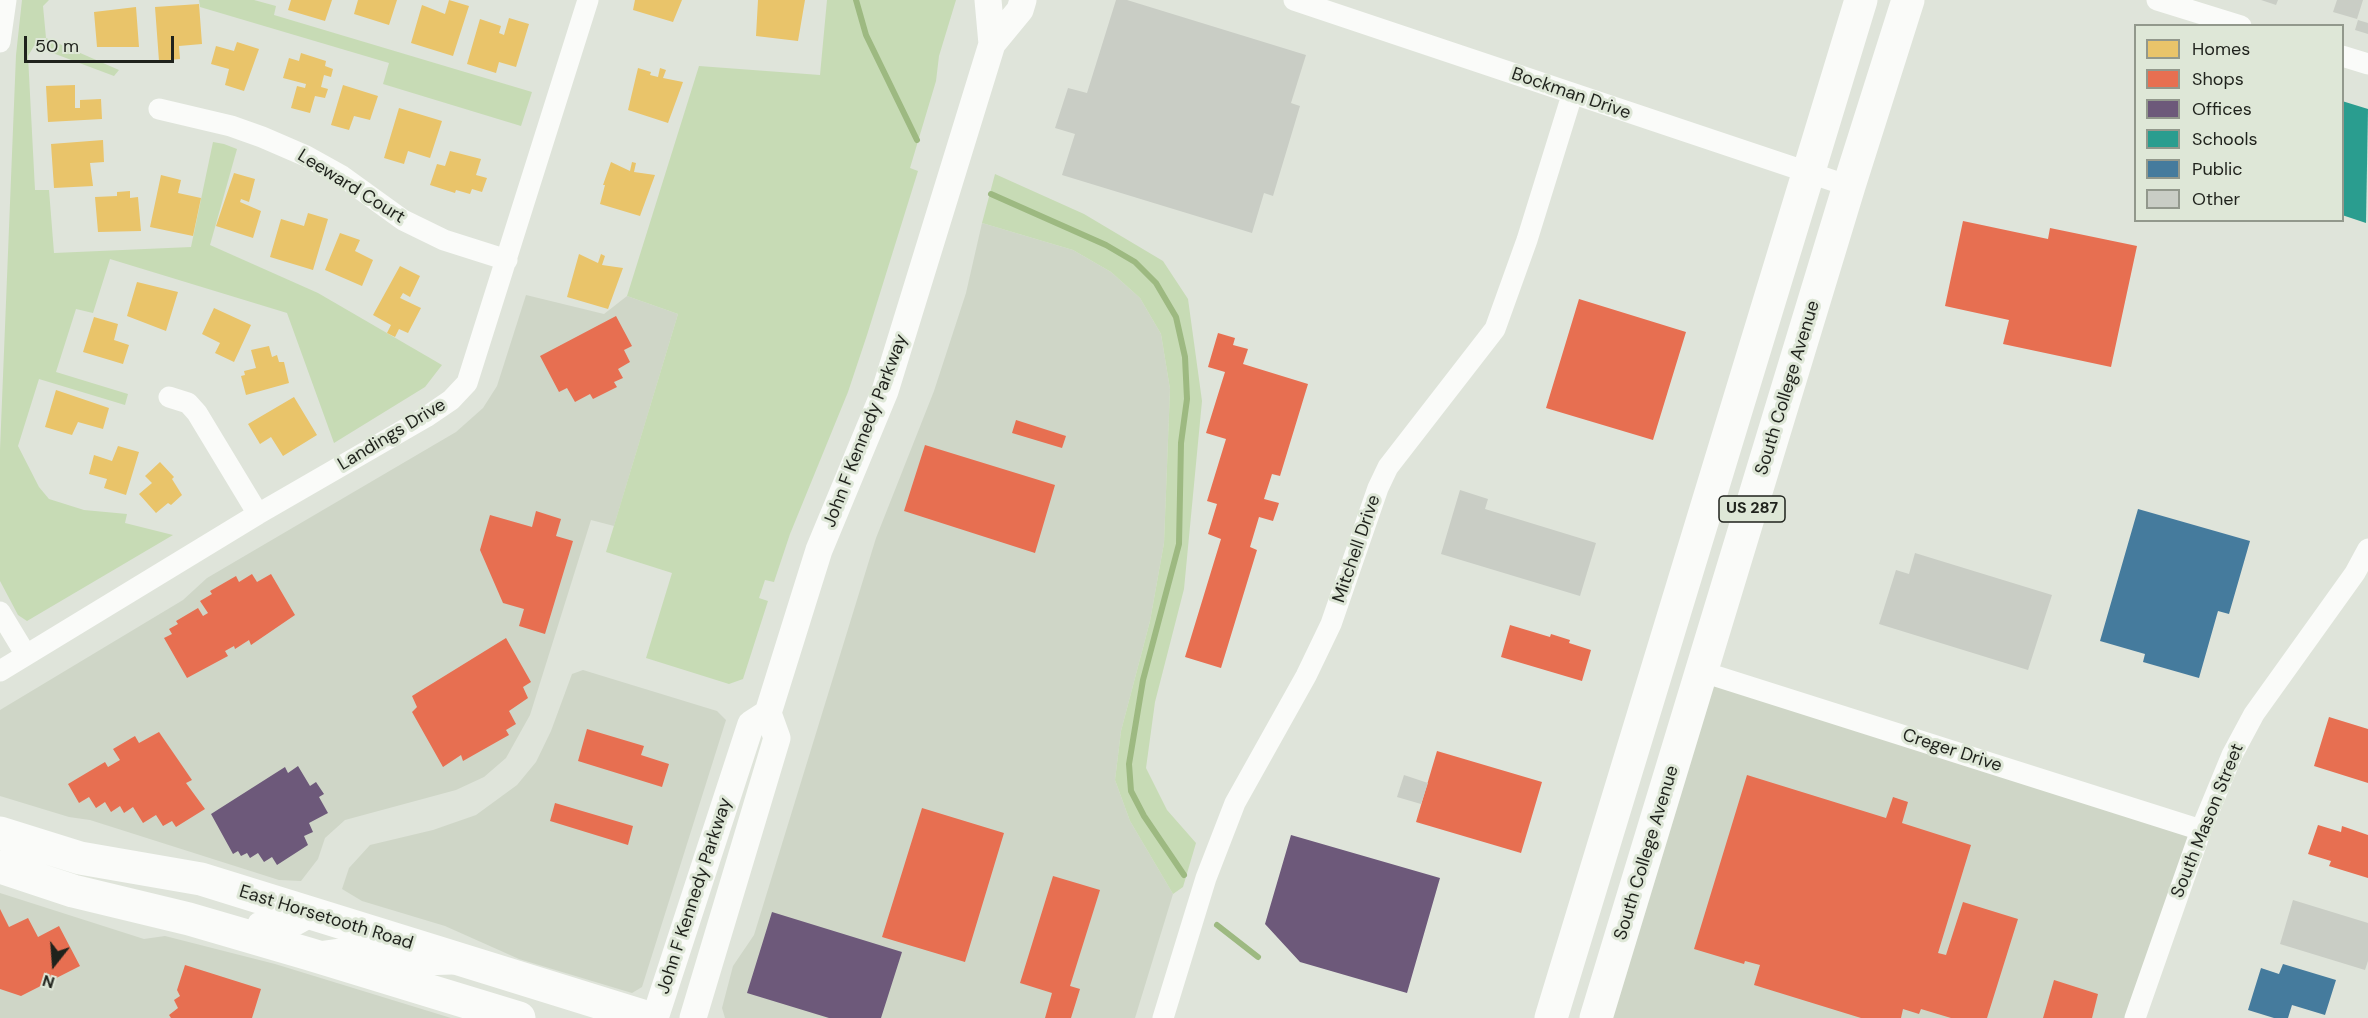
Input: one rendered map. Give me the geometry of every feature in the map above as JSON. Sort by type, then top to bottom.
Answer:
[{"type":"main road","name":"US 287","points":[[1551,1018],[1861,0]]},
{"type":"main road","name":"South College Avenue","points":[[1596,1018],[1703,673],[1849,186],[1908,0]]},
{"type":"main road","points":[[1703,673],[1691,656],[1689,639],[1725,525],[1725,499],[1715,477]]},
{"type":"main road","points":[[1627,917],[1626,894],[1629,868],[1644,778],[1643,772],[1631,756]]},
{"type":"main road","name":"East Horsetooth Road","points":[[0,833],[80,858],[201,879],[649,1018]]},
{"type":"main road","points":[[0,867],[73,891],[189,920],[309,954],[519,1018]]},
{"type":"street","points":[[0,42],[6,0]]},
{"type":"street","name":"John F Kennedy Parkway","points":[[693,1018],[777,738],[768,714],[819,550],[892,372],[992,44],[988,0]]},
{"type":"street","name":"John F Kennedy Parkway","points":[[992,44],[1020,10],[1023,0]]},
{"type":"street","name":"Bockman Drive","points":[[1294,0],[1849,186]]},
{"type":"street","points":[[2157,0],[2235,24]]},
{"type":"street","name":"Landings Drive","points":[[0,671],[451,400],[467,383],[507,260],[583,1]]},
{"type":"street","points":[[2344,56],[2368,64]]},
{"type":"street","name":"Mitchell Drive","points":[[1163,1018],[1206,879],[1235,803],[1306,676],[1331,624],[1388,467],[1495,329],[1527,240],[1572,95]]},
{"type":"street","name":"Leeward Court","points":[[159,109],[231,126],[271,141],[342,176],[403,220],[444,240],[507,260]]},
{"type":"street","points":[[170,397],[188,404],[196,413],[258,514]]},
{"type":"street","name":"South Mason Street","points":[[2134,1018],[2201,830],[2232,755],[2254,714],[2355,573],[2368,549]]},
{"type":"street","points":[[0,612],[26,655]]},
{"type":"street","name":"Creger Drive","points":[[1703,673],[2201,830]]},
{"type":"street","name":"John F Kennedy Parkway","points":[[655,1018],[751,724],[768,714]]},
{"type":"street","points":[[189,920],[213,911],[285,931],[314,915]]},
{"type":"street","points":[[309,954],[356,946],[421,965],[471,963]]},
{"type":"shaded area","points":[[982,223],[1073,250],[1111,272],[1140,298],[1161,334],[1170,389],[1164,543],[1150,621],[1121,731],[1115,780],[1130,821],[1173,894],[1135,1018],[725,1018],[722,1008],[733,966],[754,935],[876,538],[934,391],[966,293]]},
{"type":"shaded area","points":[[526,295],[604,314],[627,296],[678,314],[614,526],[591,520],[530,715],[506,758],[484,777],[456,790],[345,820],[325,838],[318,859],[301,881],[279,880],[90,820],[69,817],[0,796],[0,710],[183,600],[207,578],[456,432],[483,408],[497,386]]},
{"type":"shaded area","points":[[583,670],[717,711],[726,720],[642,987],[632,993],[519,959],[445,926],[362,901],[342,889],[349,868],[370,845],[433,830],[476,815],[517,785],[536,762],[551,731],[572,674]]},
{"type":"shaded area","points":[[1703,672],[2198,828],[2135,1018],[1597,1018]]},
{"type":"shaded area","points":[[0,893],[144,939],[165,936],[275,964],[451,1018],[0,1018]]},
{"type":"green space","points":[[22,0],[49,0],[43,6],[46,38],[119,70],[114,76],[34,46],[28,56],[35,190],[49,190],[54,253],[191,247],[213,142],[224,144],[237,149],[210,245],[318,293],[442,365],[425,387],[334,443],[287,313],[110,259],[93,313],[76,309],[56,372],[128,394],[125,405],[39,379],[18,446],[39,487],[49,499],[84,510],[127,514],[125,523],[173,535],[27,621],[18,615],[0,581],[0,450],[16,55]]},
{"type":"green space","points":[[199,0],[254,0],[276,6],[274,15],[532,92],[521,126],[383,84],[389,63],[200,7]]},
{"type":"green space","points":[[827,0],[956,0],[939,56],[936,81],[910,168],[918,171],[867,335],[848,392],[790,534],[774,582],[765,580],[759,598],[768,601],[743,679],[729,684],[646,658],[672,573],[606,552],[678,314],[627,296],[699,66],[820,75]]},
{"type":"green space","points":[[995,174],[1084,214],[1163,261],[1188,299],[1202,401],[1184,589],[1155,702],[1146,768],[1167,810],[1196,843],[1183,887],[1173,894],[1130,821],[1115,780],[1121,731],[1150,621],[1164,543],[1170,389],[1161,334],[1140,298],[1111,272],[1073,250],[982,223]]},
{"type":"building: Homes","points":[[291,0],[332,0],[325,21],[288,10]]},
{"type":"building: Homes","points":[[358,0],[397,0],[389,25],[354,14]]},
{"type":"building: Homes","points":[[449,0],[469,6],[453,56],[411,43],[422,5],[445,14]]},
{"type":"building: Homes","points":[[635,0],[682,0],[673,22],[633,10]]},
{"type":"building: Homes","points":[[758,0],[805,0],[798,41],[756,36]]},
{"type":"building: Homes","points":[[199,4],[202,44],[179,46],[180,59],[159,61],[155,7]]},
{"type":"building: Homes","points":[[136,7],[139,47],[97,47],[94,12]]},
{"type":"building: Homes","points":[[509,18],[529,24],[516,67],[499,62],[496,73],[467,64],[480,19],[501,26],[499,33],[504,35]]},
{"type":"building: Homes","points":[[237,42],[259,49],[244,91],[225,85],[229,69],[211,64],[216,46],[234,51]]},
{"type":"building: Homes","points":[[301,53],[326,61],[325,66],[333,69],[331,77],[324,75],[321,87],[328,89],[325,98],[315,96],[310,113],[291,108],[297,86],[305,88],[306,84],[283,78],[289,58],[299,61]]},
{"type":"building: Homes","points":[[638,68],[658,77],[660,68],[666,70],[663,78],[683,82],[668,123],[628,110]]},
{"type":"building: Homes","points":[[75,85],[75,108],[80,108],[80,100],[101,99],[102,119],[48,122],[46,86]]},
{"type":"building: Homes","points":[[343,85],[378,96],[370,120],[354,116],[349,130],[331,125]]},
{"type":"building: Homes","points":[[399,108],[442,121],[430,158],[408,151],[404,164],[384,158]]},
{"type":"building: Homes","points":[[103,140],[104,162],[90,163],[93,186],[54,188],[51,144]]},
{"type":"building: Homes","points":[[450,151],[481,159],[476,175],[487,178],[482,192],[472,189],[470,194],[456,190],[455,193],[430,185],[437,164],[445,166]]},
{"type":"building: Homes","points":[[611,162],[630,171],[632,162],[636,163],[634,172],[655,175],[640,216],[600,204],[605,185],[603,185]]},
{"type":"building: Homes","points":[[234,173],[255,179],[249,202],[241,199],[240,202],[261,211],[253,238],[216,226]]},
{"type":"building: Homes","points":[[161,175],[181,180],[178,193],[201,198],[193,236],[150,227]]},
{"type":"building: Homes","points":[[130,191],[130,198],[138,197],[141,231],[98,232],[95,197],[117,196],[117,192]]},
{"type":"building: Homes","points":[[308,213],[328,219],[313,270],[270,257],[281,219],[304,226]]},
{"type":"building: Homes","points":[[340,233],[360,240],[355,251],[373,260],[362,286],[325,270]]},
{"type":"building: Homes","points":[[579,254],[598,263],[601,254],[605,256],[602,265],[623,268],[608,309],[567,297]]},
{"type":"building: Homes","points":[[400,266],[420,276],[410,297],[403,293],[400,298],[421,308],[408,333],[399,329],[395,337],[387,333],[391,325],[373,315]]},
{"type":"building: Homes","points":[[137,282],[178,292],[166,331],[127,316]]},
{"type":"building: Homes","points":[[214,308],[251,325],[234,362],[215,353],[220,343],[202,334]]},
{"type":"building: Homes","points":[[94,317],[118,324],[114,340],[129,345],[123,364],[83,352]]},
{"type":"building: Homes","points":[[269,346],[272,357],[277,355],[279,362],[284,362],[289,383],[246,395],[241,376],[245,375],[244,371],[256,368],[251,350]]},
{"type":"building: Homes","points":[[56,390],[109,408],[103,429],[78,422],[72,435],[45,427]]},
{"type":"building: Homes","points":[[294,397],[317,435],[283,456],[271,437],[260,444],[248,424]]},
{"type":"building: Homes","points":[[118,446],[139,452],[126,495],[104,488],[107,479],[89,474],[94,455],[112,461]]},
{"type":"building: Homes","points":[[160,462],[174,477],[172,479],[182,495],[171,505],[168,503],[156,513],[139,494],[152,483],[145,476]]},
{"type":"building: Shops","points":[[1963,221],[2048,239],[2050,228],[2137,246],[2111,367],[2003,344],[2009,320],[1945,306]]},
{"type":"building: Shops","points":[[1579,299],[1686,332],[1653,440],[1546,408]]},
{"type":"building: Shops","points":[[616,316],[632,346],[624,350],[630,362],[618,369],[623,378],[614,382],[617,387],[593,399],[590,394],[575,402],[567,388],[559,392],[540,356]]},
{"type":"building: Shops","points":[[1218,333],[1235,338],[1233,345],[1248,349],[1243,364],[1308,384],[1280,476],[1272,474],[1264,499],[1279,503],[1273,521],[1259,517],[1250,547],[1257,550],[1221,668],[1185,657],[1221,539],[1208,534],[1217,504],[1207,501],[1226,439],[1206,433],[1225,372],[1208,367]]},
{"type":"building: Shops","points":[[1016,420],[1066,436],[1062,448],[1012,433]]},
{"type":"building: Shops","points":[[925,445],[1055,485],[1035,553],[904,511]]},
{"type":"building: Shops","points":[[536,511],[561,519],[556,536],[573,541],[545,634],[519,626],[524,609],[503,603],[480,550],[490,515],[532,527]]},
{"type":"building: Shops","points":[[252,574],[257,582],[271,574],[295,615],[251,645],[249,640],[235,649],[234,646],[225,651],[228,656],[187,678],[164,638],[172,634],[169,629],[178,624],[176,621],[198,608],[203,616],[208,613],[200,601],[212,594],[210,591],[236,576],[239,582]]},
{"type":"building: Shops","points":[[1510,625],[1550,637],[1551,634],[1591,650],[1582,681],[1501,657]]},
{"type":"building: Shops","points":[[506,638],[531,682],[523,687],[528,698],[509,711],[516,724],[506,730],[509,735],[463,761],[461,755],[443,767],[412,712],[417,707],[412,696]]},
{"type":"building: Shops","points":[[2329,717],[2368,729],[2368,783],[2314,766]]},
{"type":"building: Shops","points":[[587,729],[644,746],[641,755],[669,764],[662,787],[578,761]]},
{"type":"building: Shops","points":[[159,732],[192,780],[186,783],[205,809],[176,827],[172,821],[163,826],[156,815],[143,823],[133,807],[124,813],[120,806],[111,812],[105,802],[96,808],[89,797],[79,803],[68,784],[105,762],[108,767],[120,760],[113,749],[135,736],[139,743]]},
{"type":"building: Shops","points":[[1437,751],[1542,782],[1521,853],[1416,822]]},
{"type":"building: Shops","points":[[1747,775],[1886,818],[1893,797],[1908,802],[1902,823],[1971,845],[1938,953],[1946,955],[1963,902],[2018,919],[1987,1018],[1951,1018],[1921,1009],[1919,1014],[1903,1009],[1901,1018],[1861,1018],[1754,985],[1760,965],[1745,961],[1744,964],[1694,949]]},
{"type":"building: Shops","points":[[555,803],[633,826],[628,845],[550,821]]},
{"type":"building: Shops","points":[[922,808],[1004,833],[965,962],[882,937]]},
{"type":"building: Shops","points":[[2318,825],[2341,832],[2342,826],[2368,835],[2368,878],[2329,866],[2331,861],[2308,854]]},
{"type":"building: Shops","points":[[1053,876],[1100,890],[1070,986],[1080,989],[1071,1018],[1045,1018],[1052,993],[1020,983]]},
{"type":"building: Shops","points":[[0,909],[9,927],[28,918],[38,937],[59,926],[80,966],[21,996],[0,989]]},
{"type":"building: Shops","points":[[185,965],[261,989],[252,1018],[171,1018],[169,1015],[178,1008],[174,1000],[180,996],[177,990]]},
{"type":"building: Shops","points":[[2054,980],[2098,994],[2092,1018],[2043,1018]]},
{"type":"building: Offices","points":[[298,766],[310,786],[316,782],[324,794],[319,797],[328,813],[309,823],[313,832],[304,836],[308,845],[277,865],[272,857],[264,862],[258,853],[250,858],[247,853],[241,856],[238,851],[233,854],[211,814],[285,767],[288,773]]},
{"type":"building: Offices","points":[[1291,835],[1440,878],[1407,993],[1300,962],[1265,924]]},
{"type":"building: Offices","points":[[772,912],[902,952],[881,1018],[829,1018],[747,993]]},
{"type":"building: Schools","points":[[2344,102],[2368,109],[2366,223],[2344,216]]},
{"type":"building: Public","points":[[2138,509],[2250,541],[2229,614],[2218,611],[2199,678],[2143,662],[2145,654],[2100,641]]},
{"type":"building: Public","points":[[2283,964],[2336,980],[2325,1015],[2292,1005],[2288,1018],[2274,1018],[2248,1010],[2261,968],[2279,974]]},
{"type":"building: Other","points":[[1116,0],[1127,0],[1306,55],[1291,103],[1300,106],[1273,196],[1264,193],[1252,233],[1062,175],[1075,134],[1055,128],[1068,88],[1087,93]]},
{"type":"building: Other","points":[[2261,0],[2278,0],[2276,5]]},
{"type":"building: Other","points":[[2337,0],[2363,0],[2357,19],[2333,12]]},
{"type":"building: Other","points":[[2358,20],[2368,23],[2368,34],[2355,30]]},
{"type":"building: Other","points":[[1460,490],[1488,499],[1485,509],[1596,543],[1580,596],[1441,554]]},
{"type":"building: Other","points":[[1915,553],[2052,595],[2028,670],[1879,624],[1896,570],[1909,574]]},
{"type":"building: Other","points":[[1404,775],[1428,783],[1421,804],[1397,797]]},
{"type":"building: Other","points":[[2293,900],[2368,923],[2368,961],[2365,970],[2280,944]]},
{"type":"waterway","points":[[856,0],[866,35],[917,140]]},
{"type":"waterway","points":[[991,194],[1106,245],[1135,262],[1156,283],[1176,317],[1185,357],[1187,399],[1181,443],[1179,544],[1143,680],[1129,764],[1131,791],[1144,816],[1184,875]]},
{"type":"waterway","points":[[1217,925],[1258,957]]}]
